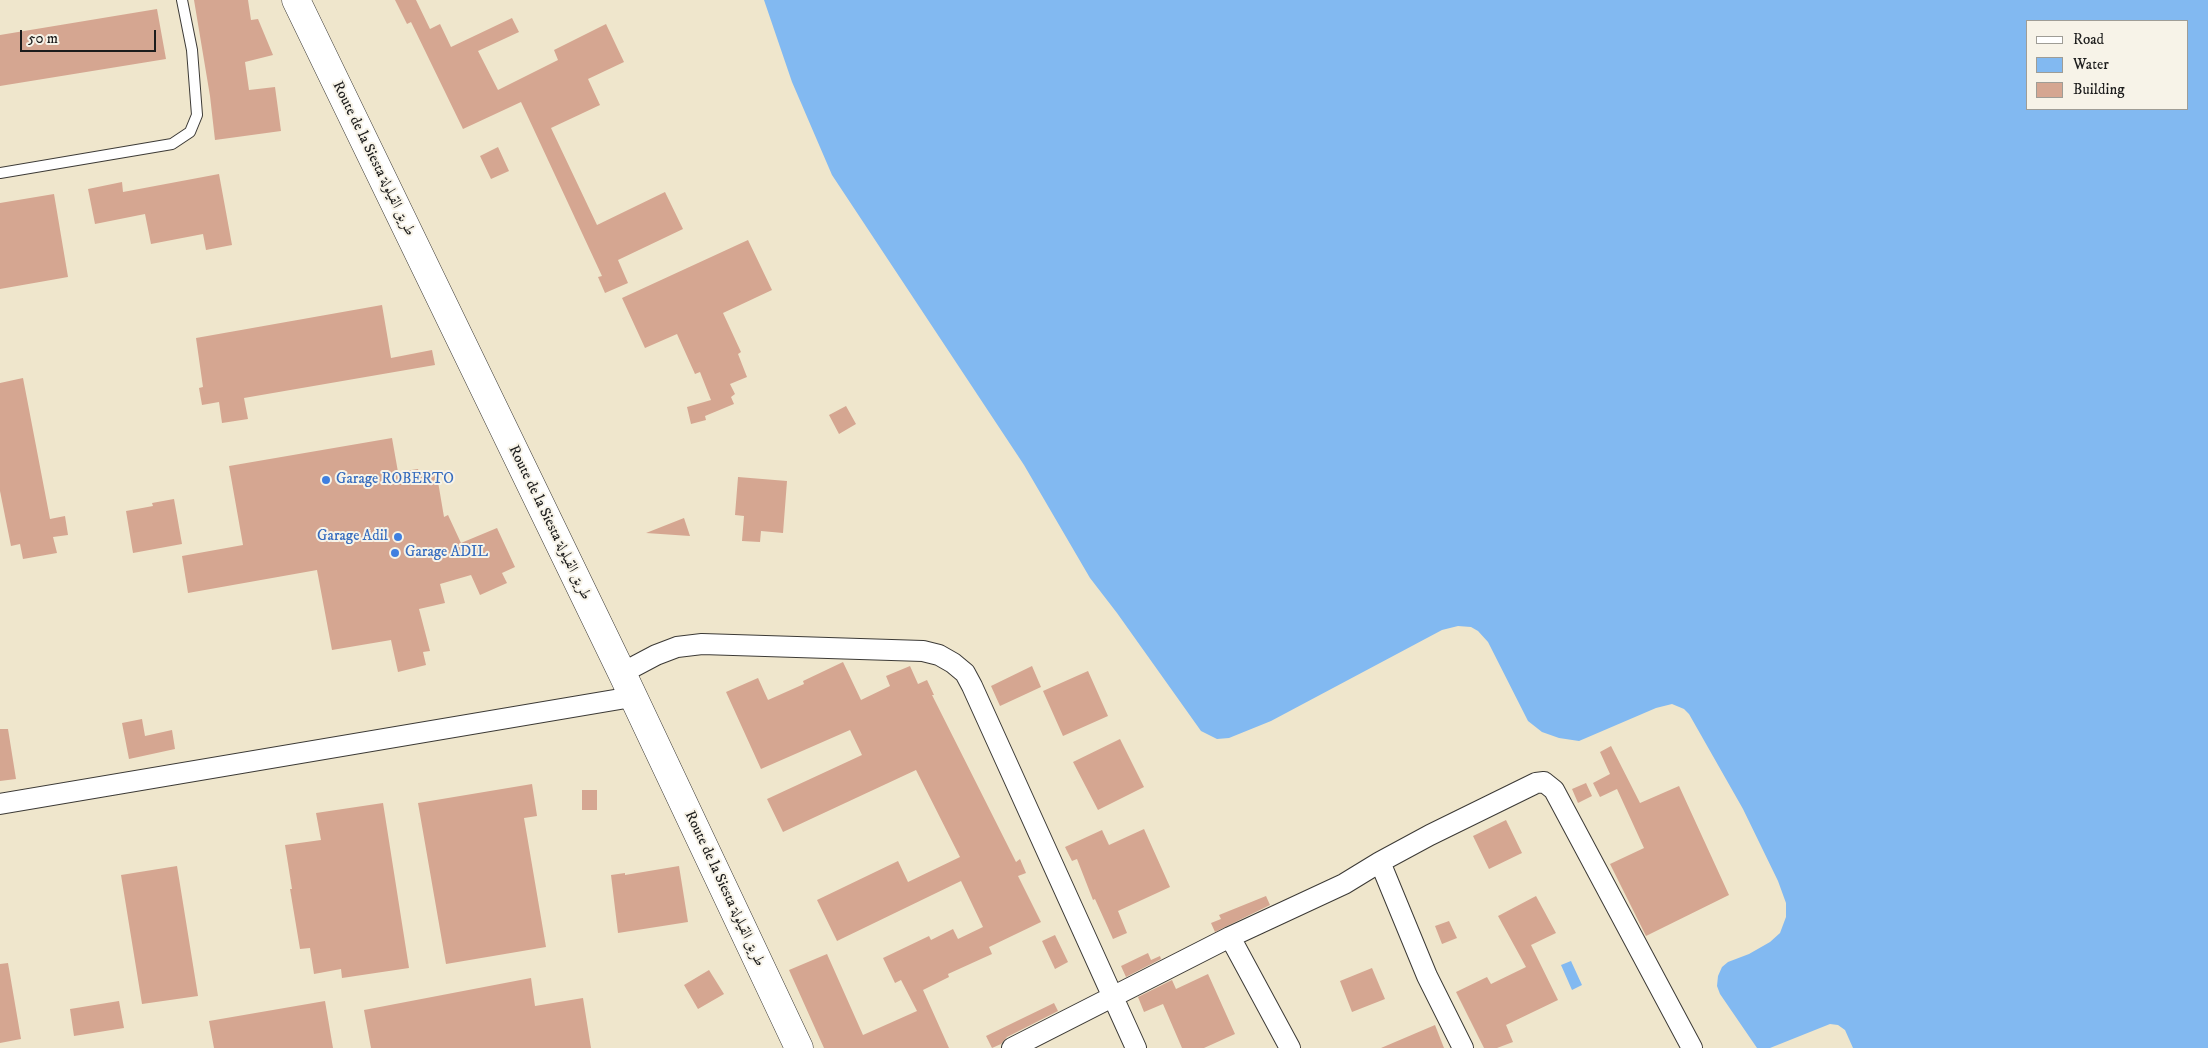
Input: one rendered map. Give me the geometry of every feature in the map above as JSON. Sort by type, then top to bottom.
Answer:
[{"type":"main road","name":"Route de la Siesta طريق القيلولة","points":[[296,0],[627,685],[799,1048]]},
{"type":"street","points":[[0,804],[627,685],[656,655],[677,647],[702,644],[923,651],[939,655],[953,663],[965,673],[972,686],[1029,808],[1136,1048]]},
{"type":"street","points":[[1012,1048],[1230,937],[1344,884],[1380,862],[1536,783],[1544,782],[1554,790],[1692,1048]]},
{"type":"street","points":[[1380,862],[1427,976],[1463,1048]]},
{"type":"street","points":[[1230,937],[1290,1048]]},
{"type":"lane","points":[[0,173],[172,144],[190,132],[196,115],[195,96],[192,50],[182,0]]},
{"type":"water","points":[[764,0],[2208,0],[2208,1048],[1853,1048],[1845,1030],[1838,1025],[1830,1024],[1770,1048],[1757,1048],[1720,994],[1717,986],[1718,976],[1722,967],[1728,962],[1749,954],[1770,942],[1780,933],[1786,917],[1786,903],[1778,881],[1743,809],[1689,714],[1684,709],[1672,704],[1656,708],[1579,741],[1559,738],[1542,732],[1528,721],[1488,642],[1478,631],[1471,627],[1458,626],[1442,630],[1271,721],[1229,738],[1217,739],[1201,731],[1090,578],[1024,465],[832,175],[792,82]]},
{"type":"water","points":[[1571,961],[1582,985],[1572,990],[1561,965]]},
{"type":"building","points":[[194,0],[248,0],[251,20],[258,19],[273,55],[245,62],[249,90],[275,87],[281,131],[215,140],[210,96]]},
{"type":"building","points":[[395,0],[416,0],[430,29],[440,24],[451,47],[512,18],[519,32],[478,51],[498,90],[558,60],[554,50],[606,24],[624,62],[588,79],[600,105],[551,128],[597,225],[665,192],[683,229],[618,260],[628,283],[605,293],[598,277],[602,276],[521,102],[463,129],[411,22],[407,24]]},
{"type":"building","points":[[157,9],[166,59],[0,86],[0,35]]},
{"type":"building","points":[[498,147],[509,171],[491,179],[480,156]]},
{"type":"building","points":[[219,174],[232,245],[206,250],[203,234],[151,244],[145,214],[95,224],[88,189],[122,182],[123,192]]},
{"type":"building","points":[[54,194],[68,277],[0,289],[0,203]]},
{"type":"building","points":[[748,240],[772,290],[723,313],[741,352],[738,354],[747,377],[730,384],[735,394],[731,397],[734,404],[705,416],[706,420],[691,424],[687,407],[711,400],[700,372],[695,374],[677,334],[645,348],[622,298]]},
{"type":"building","points":[[382,305],[391,358],[432,350],[435,365],[244,398],[248,419],[222,423],[219,402],[202,405],[199,388],[203,387],[196,338]]},
{"type":"building","points":[[23,378],[50,519],[65,516],[68,535],[53,537],[57,553],[23,559],[20,544],[11,546],[0,491],[0,383]]},
{"type":"building","points":[[846,406],[856,424],[839,434],[829,415]]},
{"type":"building","points":[[392,438],[398,472],[418,469],[419,473],[436,470],[444,517],[448,515],[461,543],[497,528],[515,567],[502,573],[507,583],[480,595],[471,575],[440,584],[445,603],[419,609],[430,651],[423,652],[426,665],[398,672],[391,640],[332,650],[317,570],[188,593],[182,556],[243,545],[229,466]]},
{"type":"building","points":[[738,477],[787,481],[783,533],[761,531],[760,542],[742,541],[744,516],[735,515]]},
{"type":"building","points":[[174,499],[182,544],[133,553],[126,511],[153,506],[152,503]]},
{"type":"building","points":[[684,518],[690,536],[646,533]]},
{"type":"building","points":[[843,662],[861,700],[890,686],[886,676],[910,666],[918,684],[927,680],[934,695],[932,695],[1016,862],[1020,859],[1026,873],[1018,876],[1041,922],[989,947],[992,954],[948,974],[949,977],[923,990],[949,1048],[824,1048],[789,970],[827,954],[863,1035],[917,1011],[901,980],[895,983],[883,958],[929,936],[931,940],[953,929],[958,939],[983,927],[961,881],[837,941],[817,900],[898,861],[908,882],[960,857],[916,770],[783,832],[767,799],[862,755],[850,730],[761,769],[726,692],[758,678],[768,700],[804,684],[803,681]]},
{"type":"building","points":[[1032,666],[1041,687],[1000,706],[991,686]]},
{"type":"building","points":[[1088,671],[1108,716],[1063,736],[1043,691]]},
{"type":"building","points":[[142,719],[145,736],[172,730],[175,749],[129,759],[122,723]]},
{"type":"building","points":[[0,729],[8,729],[16,779],[0,781]]},
{"type":"building","points":[[1120,739],[1144,787],[1098,810],[1073,762]]},
{"type":"building","points":[[1611,746],[1640,803],[1679,786],[1729,895],[1646,936],[1610,864],[1644,848],[1617,789],[1600,797],[1593,783],[1610,774],[1600,752]]},
{"type":"building","points":[[1586,783],[1592,796],[1578,803],[1572,789]]},
{"type":"building","points":[[532,784],[537,816],[524,818],[546,947],[446,964],[418,803]]},
{"type":"building","points":[[582,790],[597,790],[597,810],[582,810]]},
{"type":"building","points":[[383,803],[409,968],[342,978],[341,969],[314,974],[310,948],[300,949],[285,845],[321,840],[316,813]]},
{"type":"building","points":[[1506,820],[1522,853],[1489,869],[1473,836]]},
{"type":"building","points":[[1144,829],[1170,887],[1118,911],[1127,933],[1113,939],[1095,899],[1093,900],[1077,859],[1072,861],[1065,847],[1102,830],[1109,845]]},
{"type":"building","points":[[177,866],[198,996],[142,1004],[121,875]]},
{"type":"building","points":[[679,866],[688,922],[618,933],[611,875],[625,873],[625,875]]},
{"type":"building","points":[[1266,896],[1270,905],[1215,932],[1211,923],[1221,919],[1219,915]]},
{"type":"building","points":[[1536,896],[1556,933],[1531,945],[1558,1000],[1506,1025],[1513,1042],[1497,1048],[1484,1048],[1456,992],[1487,977],[1491,984],[1526,967],[1498,916]]},
{"type":"building","points":[[1449,921],[1457,938],[1442,944],[1435,926]]},
{"type":"building","points":[[1055,935],[1068,962],[1055,969],[1042,941]]},
{"type":"building","points":[[1148,953],[1151,960],[1160,956],[1161,959],[1126,977],[1121,966]]},
{"type":"building","points":[[8,963],[21,1039],[0,1043],[0,964]]},
{"type":"building","points":[[1372,968],[1385,999],[1352,1012],[1340,981]]},
{"type":"building","points":[[709,970],[724,994],[698,1009],[684,985]]},
{"type":"building","points":[[1208,974],[1235,1034],[1204,1048],[1182,1048],[1163,1004],[1144,1012],[1138,997],[1172,980],[1176,989]]},
{"type":"building","points":[[531,978],[535,1006],[583,998],[591,1048],[371,1048],[364,1010]]},
{"type":"building","points":[[119,1001],[124,1028],[74,1036],[70,1009]]},
{"type":"building","points":[[325,1001],[333,1048],[214,1048],[209,1021]]},
{"type":"building","points":[[1054,1003],[1058,1011],[1007,1037],[1001,1044],[992,1048],[986,1036]]},
{"type":"building","points":[[1435,1025],[1444,1048],[1381,1048]]},
{"type":"place","name":"Garage ROBERTO","points":[[326,480]]},
{"type":"place","name":"Garage Adil","points":[[398,537]]},
{"type":"place","name":"Garage ADIL","points":[[395,553]]}]
